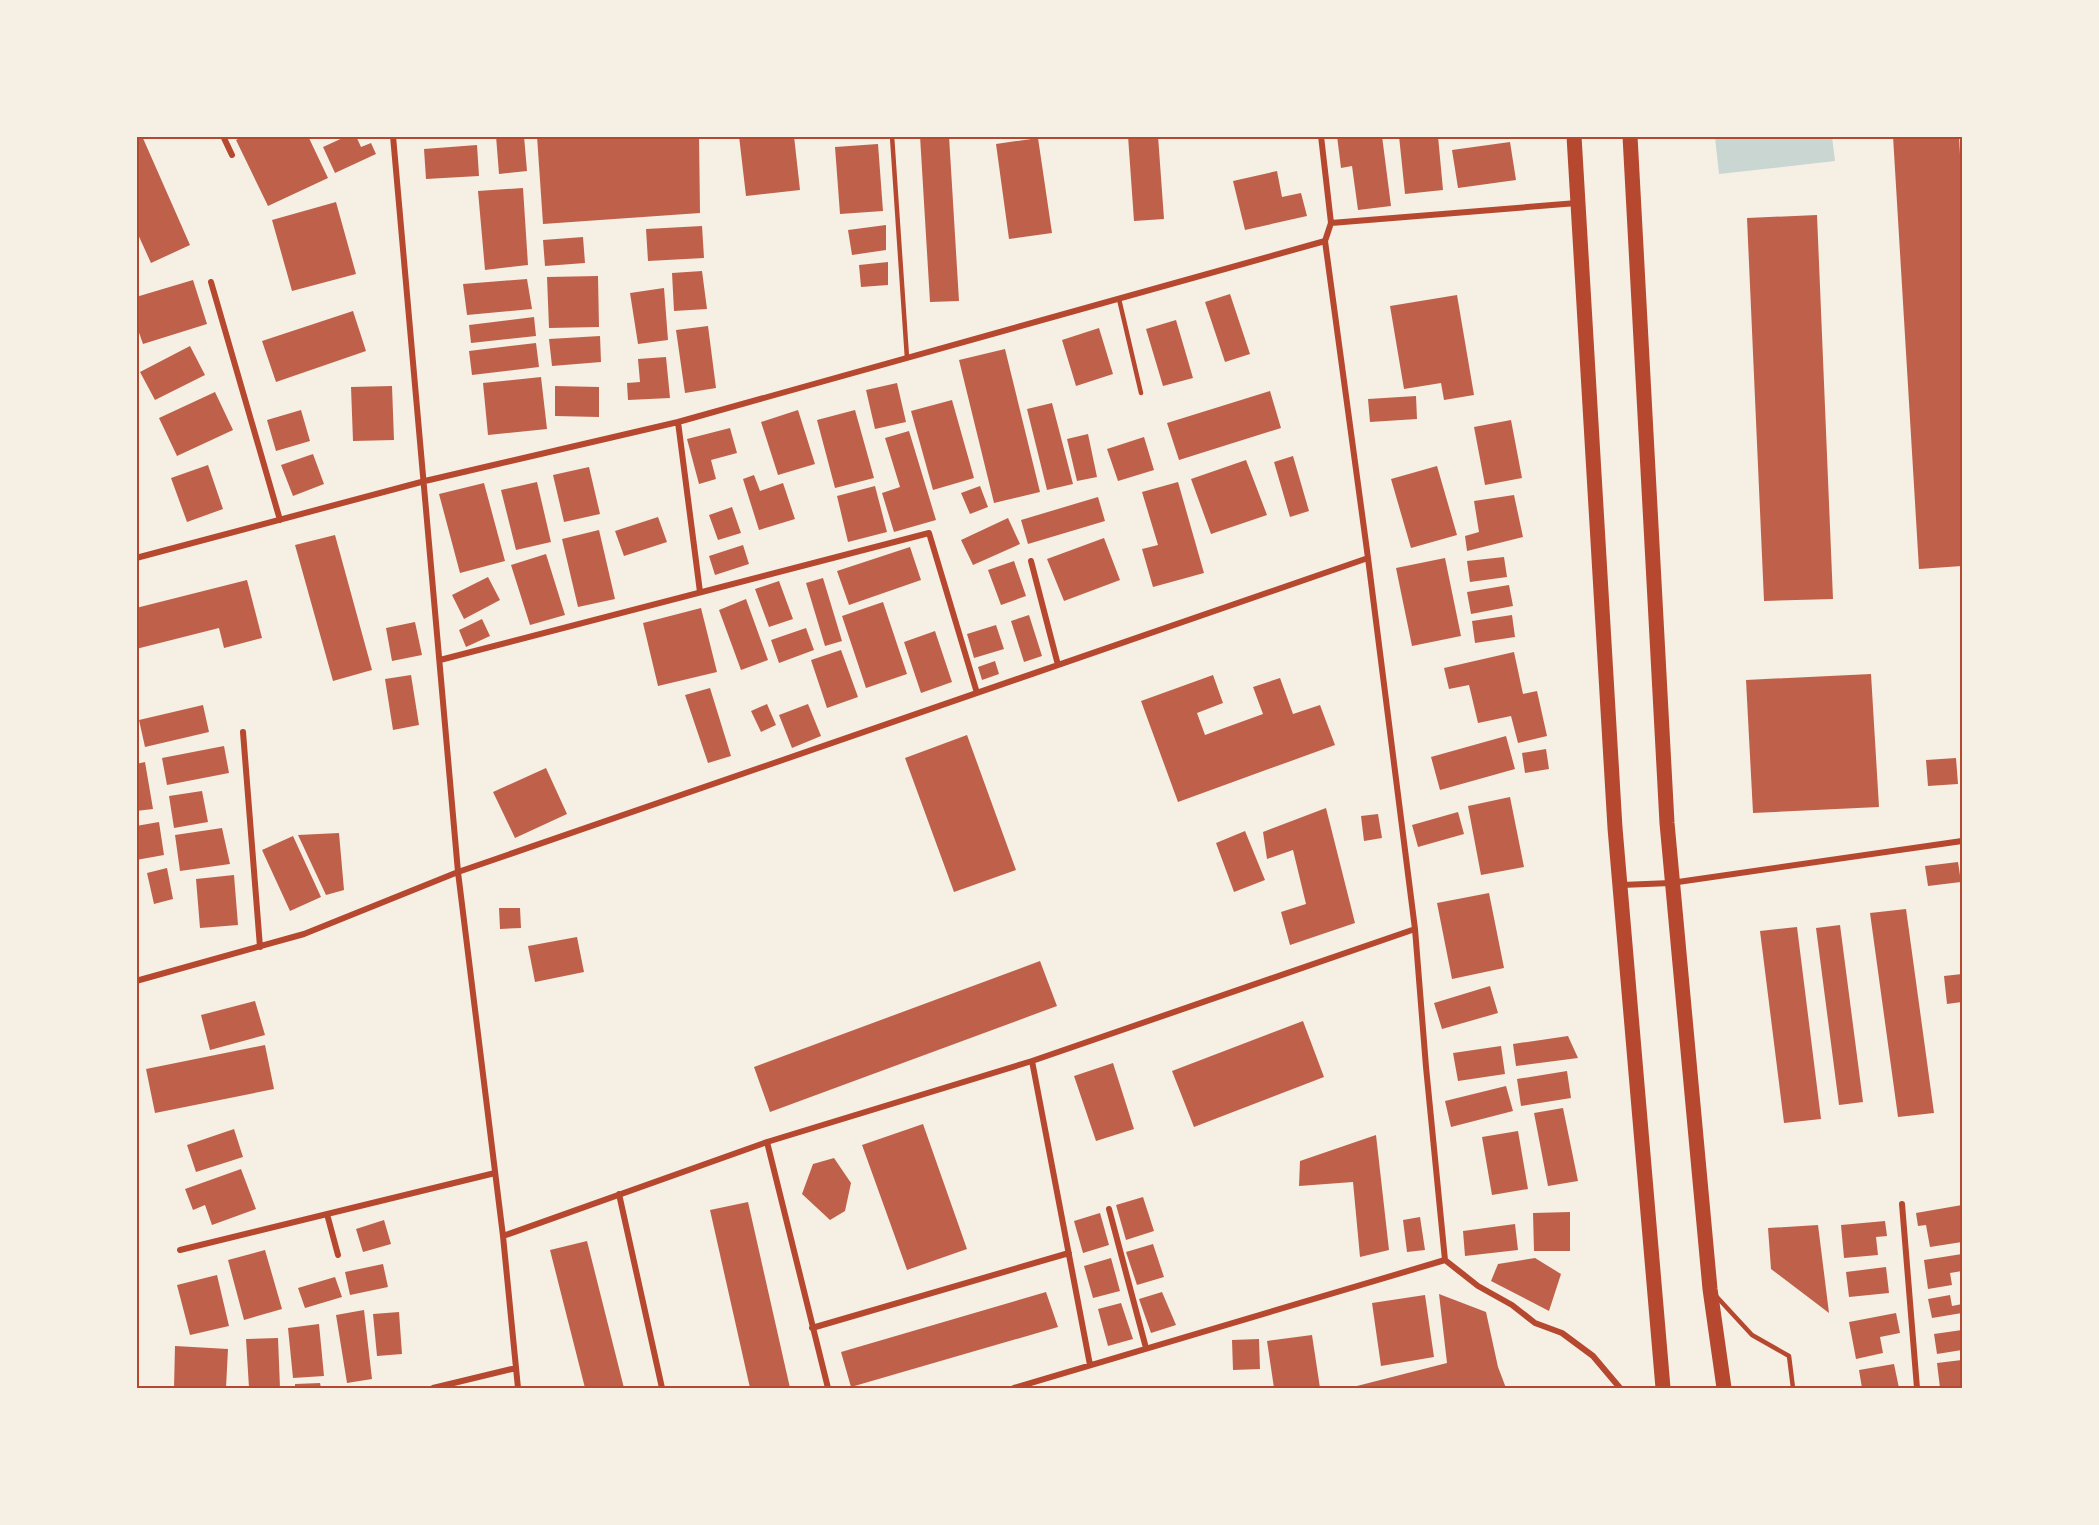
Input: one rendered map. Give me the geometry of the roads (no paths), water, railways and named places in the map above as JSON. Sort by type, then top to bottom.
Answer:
[{"type":"main road","points":[[1574,136],[1620,885],[1663,1389]]},
{"type":"main road","points":[[1630,136],[1671,883],[1710,1289],[1724,1389]]},
{"type":"street","points":[[223,136],[232,155]]},
{"type":"street","points":[[393,136],[458,872],[495,1173],[518,1389]]},
{"type":"street","points":[[1321,136],[1331,223],[1324,241],[1368,558],[1415,929],[1445,1260],[1478,1286],[1512,1305],[1535,1323],[1562,1333],[1593,1356],[1620,1389]]},
{"type":"street","points":[[1331,223],[1577,203]]},
{"type":"street","points":[[136,558],[425,481],[678,422],[1324,241]]},
{"type":"street","points":[[211,282],[280,520]]},
{"type":"street","points":[[678,422],[700,592]]},
{"type":"street","points":[[440,660],[929,533],[977,693]]},
{"type":"street","points":[[136,981],[304,934],[458,872],[1368,558]]},
{"type":"street","points":[[1031,561],[1058,665]]},
{"type":"street","points":[[243,732],[260,947]]},
{"type":"street","points":[[1620,885],[1671,883],[1962,841]]},
{"type":"street","points":[[502,1236],[767,1142],[1032,1060],[1415,929]]},
{"type":"street","points":[[1032,1060],[1090,1365]]},
{"type":"street","points":[[767,1142],[828,1389]]},
{"type":"street","points":[[180,1250],[495,1173]]},
{"type":"street","points":[[619,1194],[662,1389]]},
{"type":"street","points":[[1902,1204],[1917,1389]]},
{"type":"street","points":[[1109,1209],[1146,1348]]},
{"type":"street","points":[[327,1214],[338,1255]]},
{"type":"street","points":[[812,1328],[1069,1253]]},
{"type":"street","points":[[1014,1389],[1445,1260]]},
{"type":"street","points":[[433,1389],[516,1368]]},
{"type":"lane","points":[[892,136],[907,358]]},
{"type":"lane","points":[[1119,299],[1141,393]]},
{"type":"lane","points":[[1710,1289],[1752,1335],[1789,1356],[1793,1389]]}]
